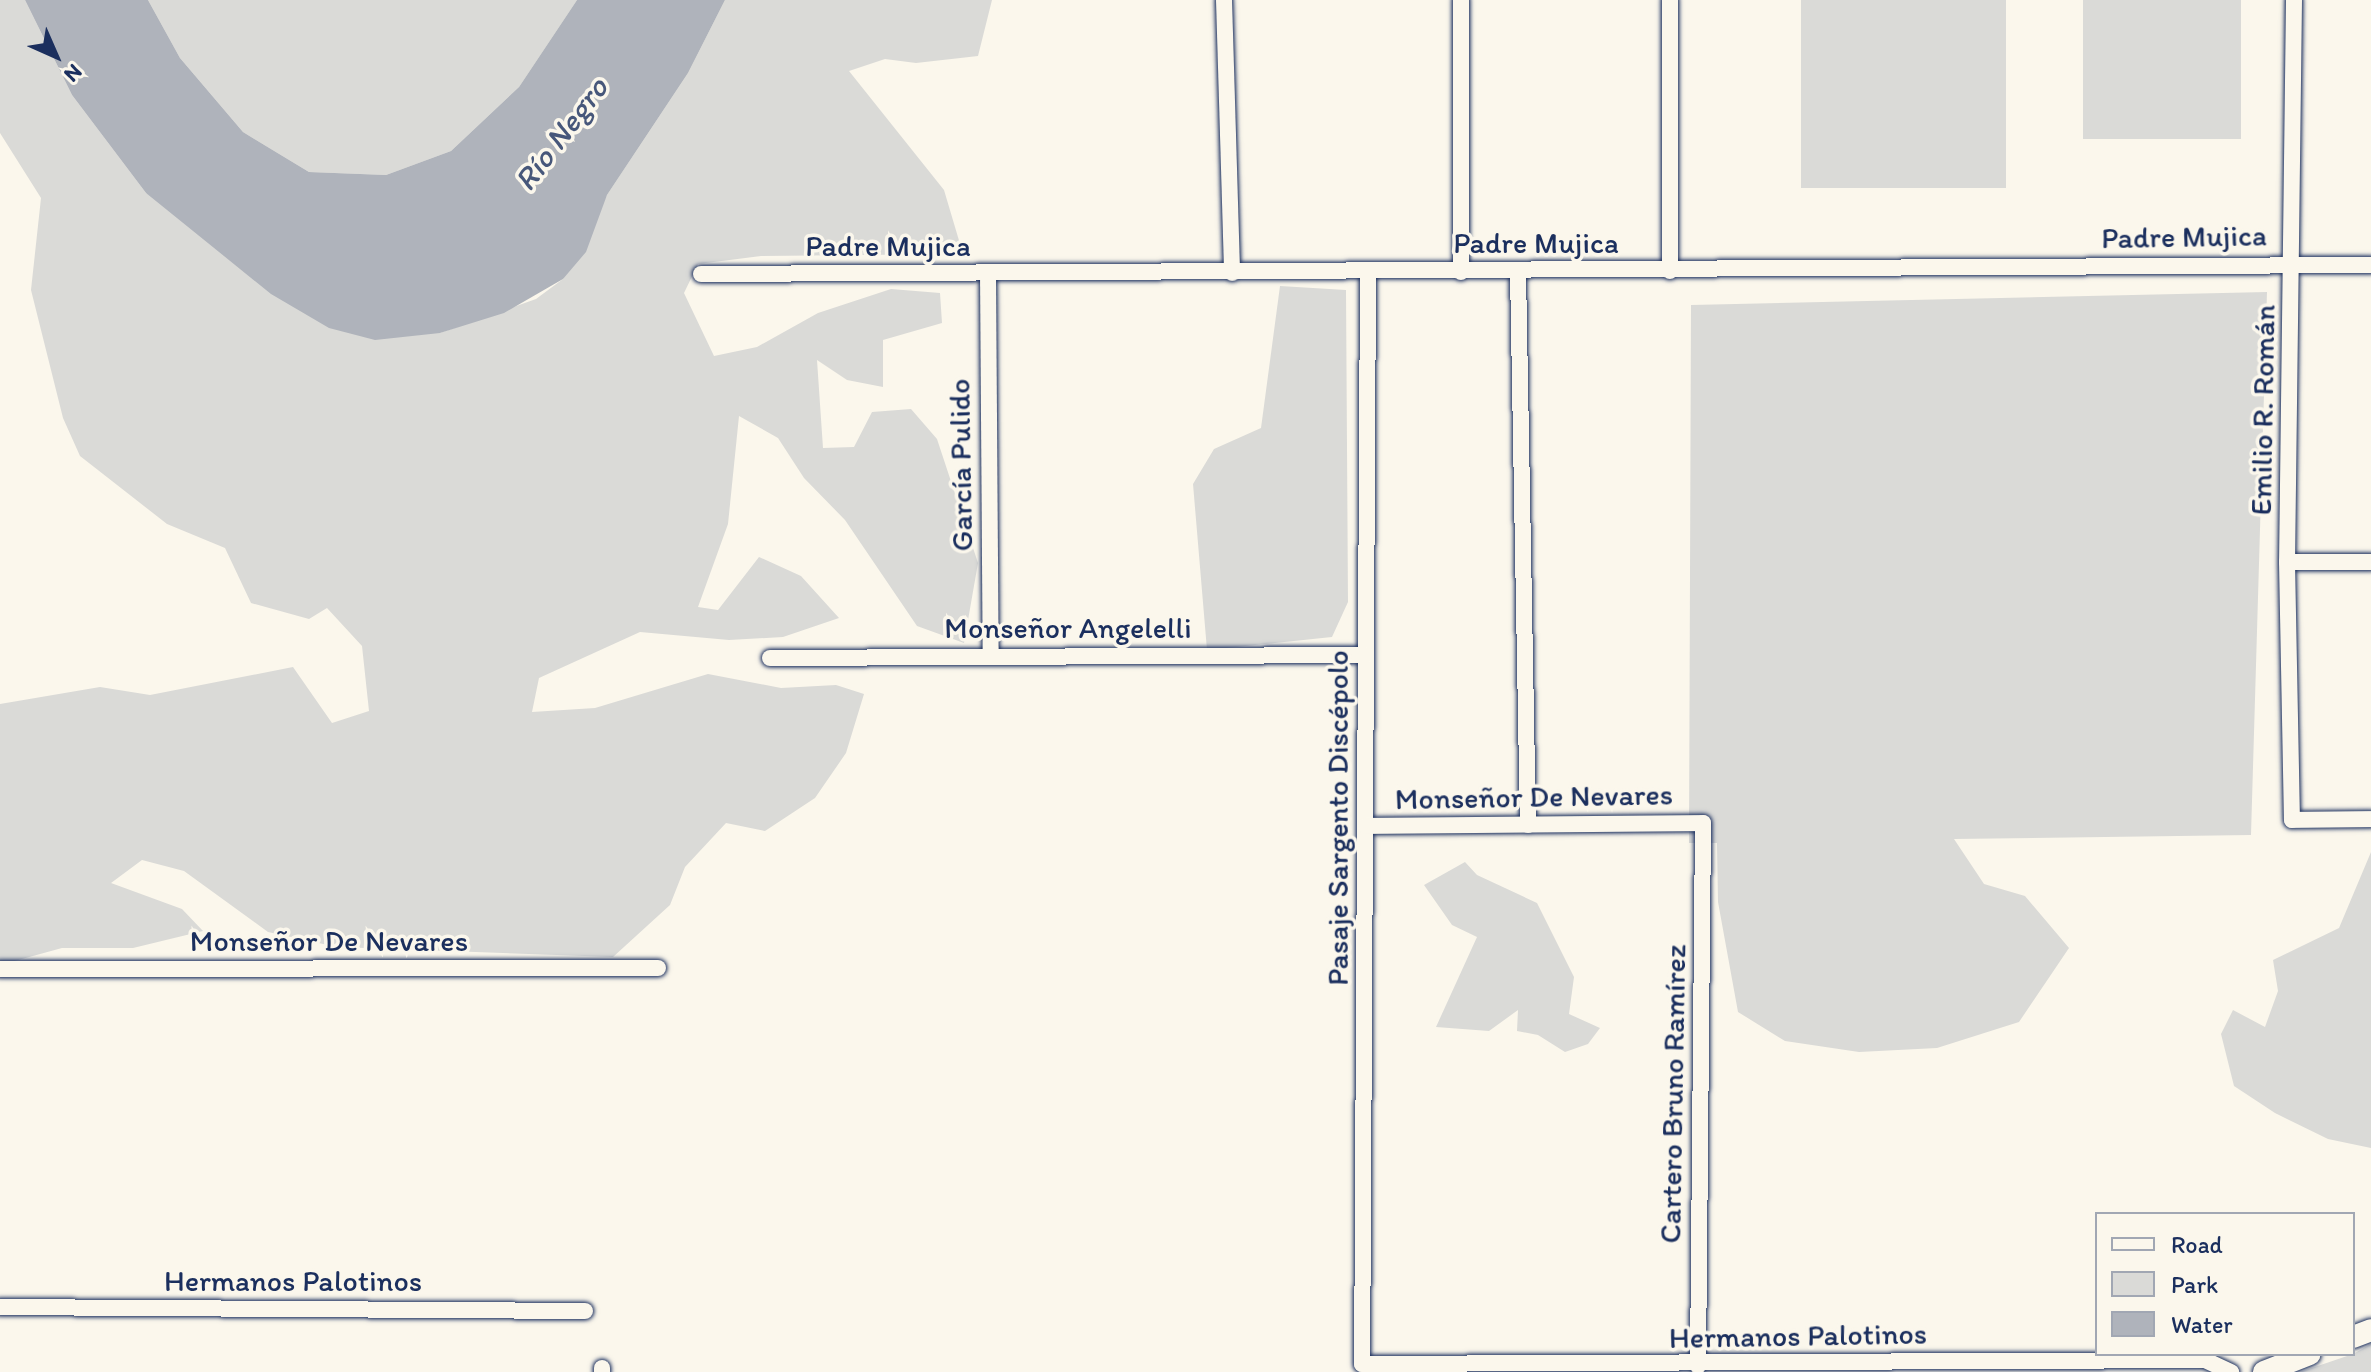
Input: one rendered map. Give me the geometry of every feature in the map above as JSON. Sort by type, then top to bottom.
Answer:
[{"type":"street","points":[[1224,0],[1232,273]]},
{"type":"street","points":[[1461,0],[1461,272]]},
{"type":"street","points":[[1670,0],[1670,271]]},
{"type":"street","name":"Emilio R. Román","points":[[2294,0],[2294,264],[2287,562],[2292,820],[2371,819]]},
{"type":"street","name":"Padre Mujica","points":[[701,274],[2371,265]]},
{"type":"street","points":[[1518,271],[1528,825]]},
{"type":"street","name":"Pasaje Sargento Discépolo","points":[[1362,1364],[1368,272]]},
{"type":"street","name":"García Pulido","points":[[988,273],[991,656]]},
{"type":"street","points":[[2287,562],[2371,562]]},
{"type":"street","name":"Monseñor Angelelli","points":[[770,658],[1366,655]]},
{"type":"street","name":"Monseñor De Nevares","points":[[1366,826],[1703,823]]},
{"type":"street","name":"Cartero Bruno Ramírez","points":[[1698,1366],[1703,823]]},
{"type":"street","name":"Monseñor De Nevares","points":[[0,969],[658,968]]},
{"type":"street","name":"Hermanos Palotinos","points":[[0,1307],[585,1311]]},
{"type":"street","points":[[2264,1372],[2305,1356]]},
{"type":"street","name":"Hermanos Palotinos","points":[[1362,1364],[1698,1366],[2205,1360],[2231,1372]]},
{"type":"green space","points":[[0,0],[25,0],[72,95],[146,193],[440,333],[536,299],[563,279],[607,195],[688,73],[725,0],[992,0],[978,56],[916,63],[885,59],[849,71],[944,190],[963,254],[761,256],[698,264],[684,293],[714,356],[757,347],[818,313],[891,289],[940,293],[942,323],[883,340],[883,387],[847,380],[817,360],[823,448],[854,447],[872,412],[911,409],[937,439],[978,563],[964,643],[917,626],[845,520],[804,478],[778,438],[739,416],[728,524],[698,607],[718,610],[759,557],[801,576],[839,618],[783,637],[729,640],[640,632],[539,678],[532,712],[595,708],[708,674],[781,688],[836,685],[864,694],[846,753],[815,798],[765,831],[726,823],[685,867],[670,905],[613,957],[337,947],[268,932],[184,871],[142,860],[111,883],[182,909],[203,931],[133,948],[62,948],[0,965],[0,704],[100,687],[150,695],[293,667],[332,723],[369,711],[362,646],[327,608],[309,619],[251,603],[225,548],[167,524],[80,456],[63,418],[31,290],[41,198],[0,133]]},
{"type":"green space","points":[[148,0],[577,0],[519,87],[451,151],[386,175],[309,172],[243,132],[180,58]]},
{"type":"green space","points":[[1801,0],[2006,0],[2006,188],[1801,188]]},
{"type":"green space","points":[[2083,0],[2241,0],[2241,139],[2083,139]]},
{"type":"green space","points":[[1280,286],[1346,290],[1348,602],[1332,637],[1207,650],[1193,484],[1214,449],[1261,428]]},
{"type":"green space","points":[[2267,292],[2251,835],[1954,839],[1984,884],[2025,896],[2069,948],[2019,1022],[1937,1048],[1859,1052],[1785,1041],[1738,1012],[1718,902],[1717,843],[1689,843],[1691,305]]},
{"type":"green space","points":[[2371,852],[2371,1148],[2328,1139],[2275,1113],[2234,1086],[2221,1034],[2233,1010],[2265,1027],[2278,991],[2273,960],[2339,928]]},
{"type":"green space","points":[[1465,862],[1477,875],[1537,903],[1574,977],[1569,1014],[1600,1028],[1588,1044],[1565,1052],[1538,1035],[1517,1031],[1518,1010],[1489,1031],[1436,1027],[1477,937],[1452,925],[1424,885]]},
{"type":"green space","points":[[2371,1344],[2371,1372],[2300,1372],[2355,1356],[2355,1353]]},
{"type":"water","name":"Río Negro","points":[[25,0],[148,0],[180,58],[243,132],[309,172],[386,175],[451,151],[519,87],[577,0],[725,0],[688,73],[607,195],[586,252],[563,279],[504,313],[440,333],[375,340],[329,328],[271,294],[146,193],[72,95]]}]
